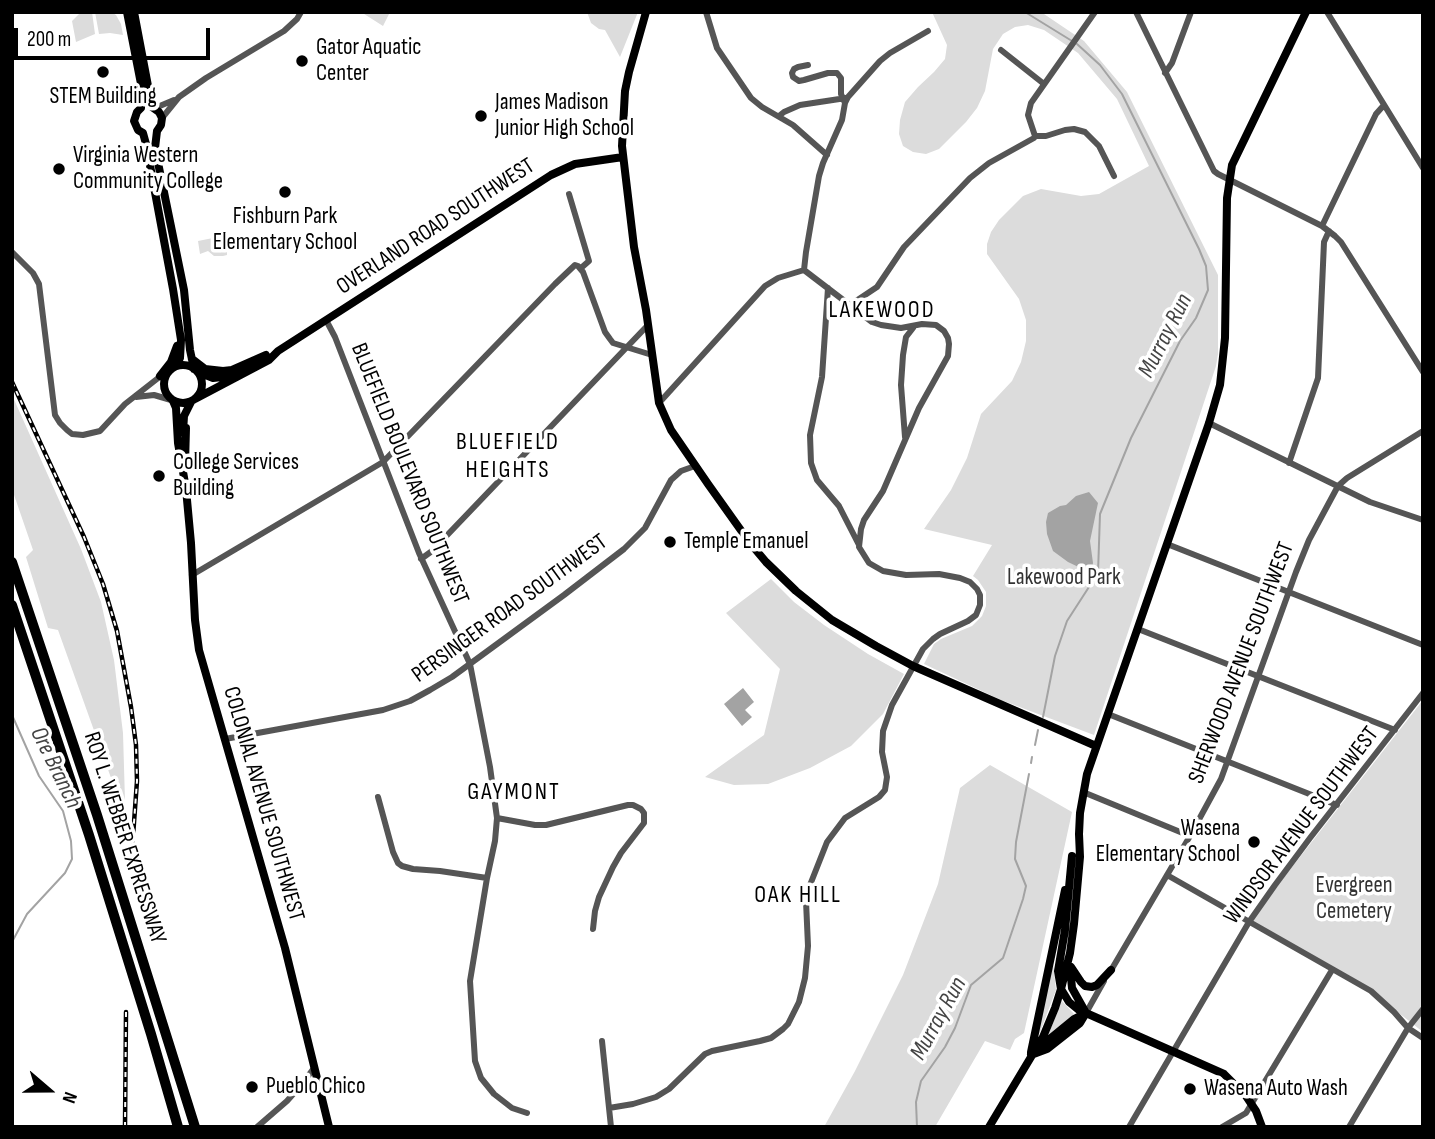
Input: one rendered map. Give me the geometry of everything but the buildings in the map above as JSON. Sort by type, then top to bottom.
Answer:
[{"type":"highway","name":"ROY L. WEBBER EXPRESSWAY","points":[[12,562],[197,1127]]},
{"type":"highway","name":"ROY L. WEBBER EXPRESSWAY","points":[[12,605],[93,847],[178,1127]]},
{"type":"main road","points":[[127,12],[142,89],[141,108]]},
{"type":"main road","points":[[134,12],[154,107],[162,118],[155,148],[184,290],[191,358],[202,385],[196,399],[183,404],[172,400],[164,389],[178,329]]},
{"type":"main road","points":[[646,12],[625,91],[623,157],[634,247],[659,403],[671,430],[766,562],[832,620],[913,666],[1096,746]]},
{"type":"main road","points":[[1086,1013],[1073,988],[1070,965],[1083,792],[1096,746],[1217,397],[1223,370],[1227,198],[1232,164],[1306,12]]},
{"type":"main road","points":[[154,107],[141,108],[134,121],[138,130],[144,133],[157,131]]},
{"type":"main road","points":[[144,133],[171,277],[181,351],[168,371]]},
{"type":"main road","name":"OVERLAND ROAD SOUTHWEST","points":[[196,399],[269,360],[278,351],[551,175],[575,164],[623,157]]},
{"type":"main road","name":"OVERLAND ROAD SOUTHWEST","points":[[196,371],[206,376],[222,377],[278,351]]},
{"type":"main road","points":[[191,358],[205,369],[223,371],[232,370],[266,355]]},
{"type":"main road","points":[[168,371],[187,365],[196,371]]},
{"type":"main road","name":"COLONIAL AVENUE SOUTHWEST","points":[[196,399],[187,416],[185,471],[197,638],[285,948],[329,1127]]},
{"type":"main road","name":"COLONIAL AVENUE SOUTHWEST","points":[[172,400],[176,408],[178,443],[186,489]]},
{"type":"main road","points":[[1031,1055],[1072,856],[1079,834]]},
{"type":"main road","points":[[1072,856],[1058,981],[1074,1008],[1224,1074],[1246,1096],[1262,1127]]},
{"type":"main road","points":[[989,1127],[1049,1025],[1070,953]]},
{"type":"main road","points":[[1070,965],[1081,982],[1092,988],[1111,970]]},
{"type":"main road","name":"SHERWOOD AVENUE SOUTHWEST","points":[[1031,1055],[1074,1018],[1086,1013]]},
{"type":"street","points":[[154,107],[179,97],[284,30],[301,12]]},
{"type":"street","points":[[706,12],[718,48],[751,98],[800,130],[827,155]]},
{"type":"street","points":[[1035,136],[1028,108],[1095,12]]},
{"type":"street","points":[[1136,12],[1214,171],[1322,226],[1341,242],[1423,372]]},
{"type":"street","points":[[1166,73],[1191,12]]},
{"type":"street","points":[[1327,12],[1423,168]]},
{"type":"street","points":[[779,116],[800,105],[845,100],[880,61],[928,32]]},
{"type":"street","points":[[1001,50],[1044,84]]},
{"type":"street","points":[[804,270],[819,176],[842,120],[845,100],[841,78],[837,73],[804,80],[793,77],[794,69],[808,65]]},
{"type":"street","points":[[162,118],[179,97]]},
{"type":"street","points":[[1322,226],[1376,114],[1384,105]]},
{"type":"street","points":[[850,305],[877,287],[904,247],[970,178],[989,163],[1035,136],[1074,129],[1086,132],[1099,146],[1114,176]]},
{"type":"street","points":[[569,194],[589,261],[581,268]]},
{"type":"street","points":[[1289,463],[1318,378],[1324,242],[1329,231]]},
{"type":"street","points":[[12,252],[33,273],[39,284],[55,415],[72,434],[83,435],[100,431],[125,404],[168,371]]},
{"type":"street","points":[[192,575],[383,462],[575,265],[581,268],[605,332],[613,343],[652,355]]},
{"type":"street","points":[[804,270],[872,322],[901,328],[930,324],[940,327],[948,338],[949,350],[945,363],[919,408],[883,491],[864,520],[860,529],[859,547]]},
{"type":"street","points":[[659,403],[765,286],[778,278],[804,270]]},
{"type":"street","points":[[609,1108],[656,1097],[669,1089],[705,1054],[771,1038],[788,1024],[799,1002],[805,978],[808,946],[806,901],[827,842],[840,823],[885,790],[887,777],[882,752],[883,731],[892,705],[913,666],[933,639],[968,621],[981,606],[980,594],[970,582],[939,573],[906,575],[883,571],[869,563],[839,506],[817,480],[811,463],[810,435],[822,377],[828,288]]},
{"type":"street","name":"BLUEFIELD BOULEVARD SOUTHWEST","points":[[326,320],[421,559],[470,664],[491,766],[498,818],[470,981],[475,1060],[481,1078],[494,1094],[512,1108],[527,1113]]},
{"type":"street","points":[[421,559],[432,551],[648,325]]},
{"type":"street","points":[[905,439],[901,385],[903,355],[906,337],[914,326]]},
{"type":"street","points":[[134,398],[154,395],[172,400]]},
{"type":"street","points":[[1209,423],[1370,502],[1423,520]]},
{"type":"street","name":"SHERWOOD AVENUE SOUTHWEST","points":[[1086,1013],[1211,800],[1229,761],[1309,540],[1338,486],[1423,430]]},
{"type":"street","name":"PERSINGER ROAD SOUTHWEST","points":[[225,739],[383,710],[398,706],[430,690],[470,664],[624,550],[645,528],[671,480],[681,471],[695,466]]},
{"type":"street","points":[[1167,544],[1423,645]]},
{"type":"street","points":[[1138,629],[1395,730]]},
{"type":"street","name":"WINDSOR AVENUE SOUTHWEST","points":[[1129,1127],[1249,922],[1336,804],[1423,693]]},
{"type":"street","points":[[1108,714],[1336,804]]},
{"type":"street","points":[[1083,792],[1191,836]]},
{"type":"street","points":[[379,797],[393,852],[402,866],[487,877]]},
{"type":"street","points":[[498,818],[546,825],[628,805],[638,806],[644,813],[644,823],[621,853],[605,883],[595,911],[593,929]]},
{"type":"street","points":[[1167,875],[1371,991],[1408,1028],[1423,1038]]},
{"type":"street","points":[[1222,1127],[1243,1116],[1332,970]]},
{"type":"street","points":[[1349,1127],[1408,1028],[1423,1009]]},
{"type":"street","points":[[602,1041],[611,1127]]},
{"type":"street","points":[[257,1127],[287,1101],[314,1068]]},
{"type":"green space","points":[[81,12],[92,12],[95,34],[76,42],[72,21]]},
{"type":"green space","points":[[95,12],[111,12],[116,15],[123,35],[99,34]]},
{"type":"green space","points":[[361,12],[390,12],[383,26]]},
{"type":"green space","points":[[587,12],[638,12],[620,57],[605,30],[591,23]]},
{"type":"green space","name":"Lakewood Park","points":[[932,12],[1041,12],[1084,41],[1127,92],[1218,275],[1216,366],[1094,735],[1001,700],[924,664],[934,644],[972,626],[982,616],[986,606],[986,592],[973,576],[992,545],[924,529],[951,490],[967,458],[981,414],[1012,381],[1021,362],[1026,341],[1026,320],[1019,299],[987,254],[991,232],[1023,196],[1041,189],[1081,196],[1099,194],[1149,166],[1117,99],[1078,53],[1044,30],[1028,25],[1015,27],[1003,34],[993,49],[985,91],[977,108],[939,149],[926,154],[913,152],[903,146],[899,134],[905,102],[945,59],[947,45]]},
{"type":"green space","points":[[213,238],[227,250],[227,255],[214,256],[208,251],[200,254],[198,241]]},
{"type":"green space","points":[[12,395],[81,549],[101,602],[114,660],[123,733],[125,801],[120,803],[58,630],[48,628],[26,557],[33,550],[12,489]]},
{"type":"green space","points":[[771,579],[794,602],[824,625],[904,674],[883,714],[851,746],[810,768],[768,784],[734,785],[705,777],[764,735],[780,669],[726,613]]},
{"type":"green space","name":"Evergreen Cemetery","points":[[1423,700],[1423,1032],[1371,991],[1249,922]]},
{"type":"green space","points":[[990,765],[1072,812],[1024,1033],[1015,1039],[1010,1050],[985,1041],[935,1127],[824,1127],[903,975],[938,884],[960,788]]},
{"type":"green space","points":[[1053,963],[1056,990],[1037,1040]]},
{"type":"green space","points":[[1061,1000],[1074,1014],[1048,1035],[1057,1013]]},
{"type":"shaded area","points":[[1089,492],[1098,503],[1090,541],[1093,563],[1091,573],[1053,551],[1046,522],[1048,513],[1066,505],[1076,496]]},
{"type":"shaded area","points":[[743,688],[754,702],[745,710],[752,717],[742,726],[724,704]]},
{"type":"waterway","name":"Murray Run","points":[[1025,12],[1072,41]]},
{"type":"waterway","name":"Murray Run","points":[[1043,717],[1055,656],[1067,621],[1098,573],[1100,514],[1131,438],[1180,341],[1196,318],[1208,290],[1206,266],[1199,249],[1122,94],[1100,65],[1077,44]]},
{"type":"waterway","name":"Ore Branch","points":[[12,715],[39,776],[63,811],[71,841],[72,859],[65,873],[27,914],[12,942]]},
{"type":"waterway","name":"Murray Run","points":[[1035,745],[1038,730]]},
{"type":"waterway","name":"Murray Run","points":[[1031,763],[1032,757]]},
{"type":"waterway","name":"Murray Run","points":[[917,1127],[916,1102],[921,1081],[955,1028],[971,985],[1003,958],[1023,899],[1026,886],[1015,859],[1029,774]]},
{"type":"railway","points":[[12,382],[84,537],[103,584],[117,631],[136,745],[137,781],[131,864]]},
{"type":"railway","points":[[125,1127],[126,1012]]},
{"type":"place","name":"Gator Aquatic Center","points":[[302,61]]},
{"type":"place","name":"STEM Building","points":[[103,72]]},
{"type":"place","name":"James Madison Junior High School","points":[[481,116]]},
{"type":"place","name":"Virginia Western Community College","points":[[59,169]]},
{"type":"place","name":"Fishburn Park Elementary School","points":[[285,192]]},
{"type":"place","name":"College Services Building","points":[[159,476]]},
{"type":"place","name":"Temple Emanuel","points":[[670,542]]},
{"type":"place","name":"Wasena Elementary School","points":[[1254,842]]},
{"type":"place","name":"Pueblo Chico","points":[[252,1087]]},
{"type":"place","name":"Wasena Auto Wash","points":[[1190,1089]]},
{"type":"district","name":"LAKEWOOD","points":[[882,311]]},
{"type":"district","name":"BLUEFIELD HEIGHTS","points":[[508,457]]},
{"type":"district","name":"GAYMONT","points":[[514,793]]},
{"type":"district","name":"OAK HILL","points":[[798,896]]}]
